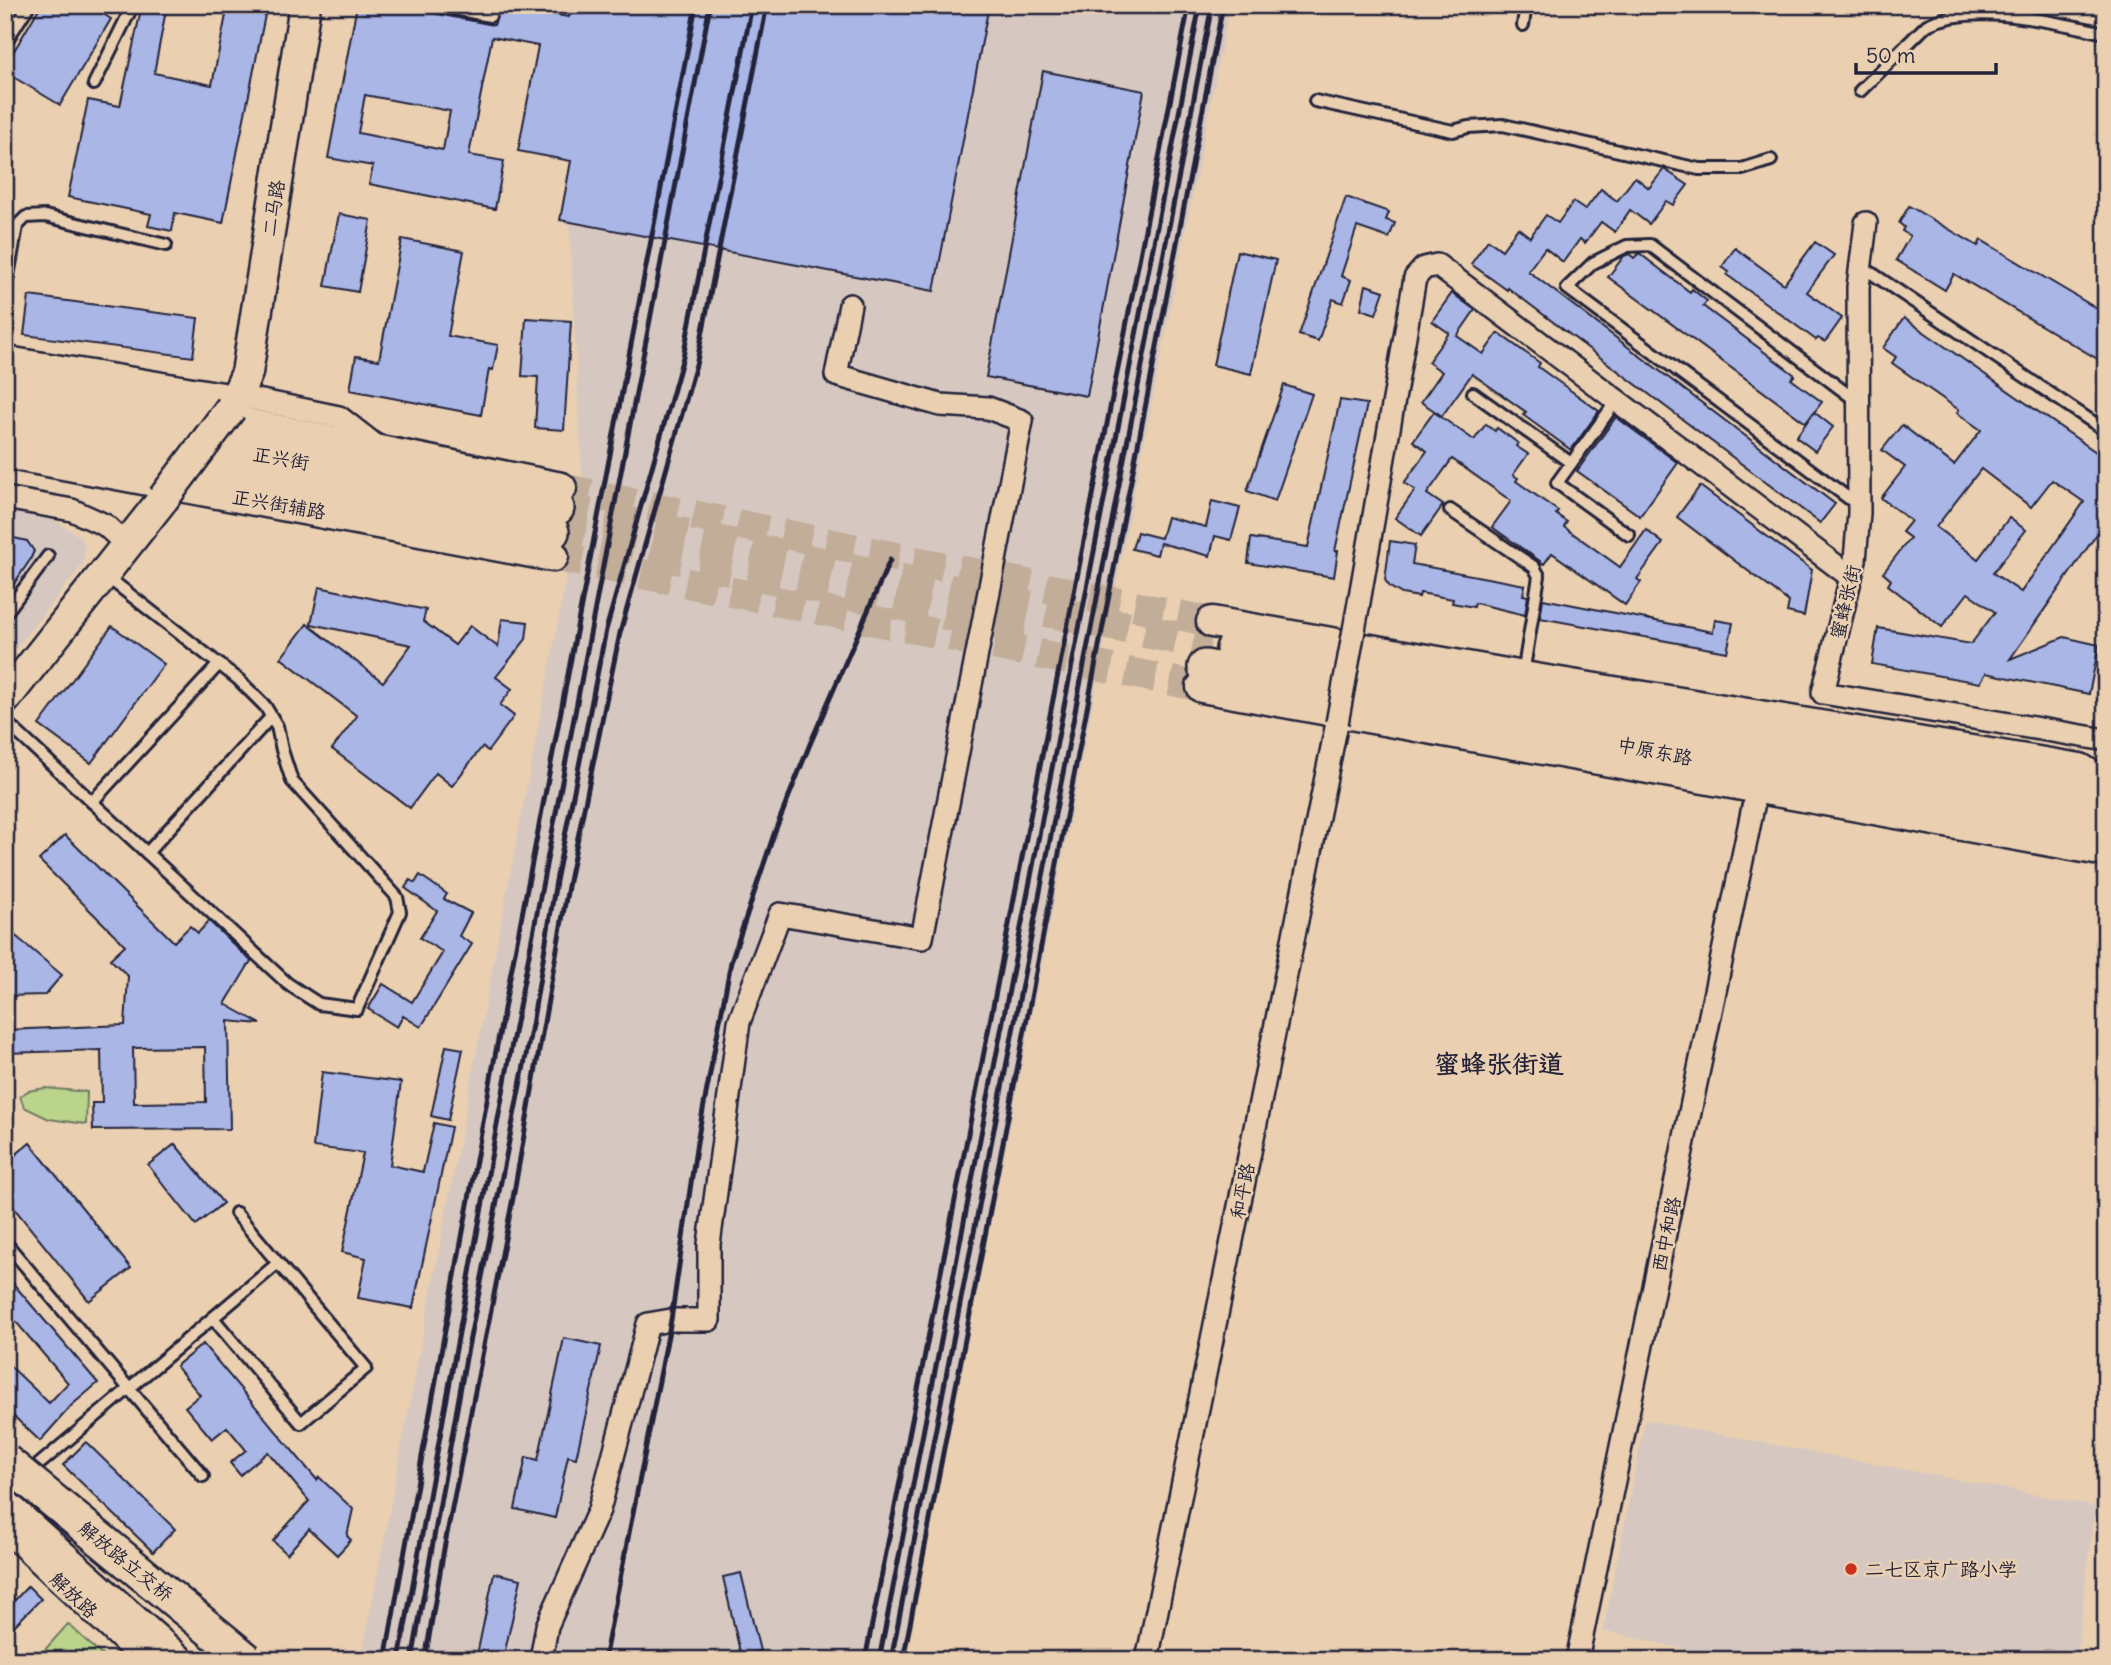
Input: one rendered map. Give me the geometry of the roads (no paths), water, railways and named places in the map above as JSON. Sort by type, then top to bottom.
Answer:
[{"type":"main road","name":"正兴街","points":[[5,408],[556,521]]},
{"type":"main road","name":"正兴街","points":[[5,432],[556,521]]},
{"type":"main road","name":"中原东路","points":[[1207,655],[2106,802]]},
{"type":"main road","name":"中原东路","points":[[1207,655],[2035,822],[2105,855]]},
{"type":"main road","points":[[5,1435],[214,1631]]},
{"type":"main road","name":"解放路立交桥","points":[[5,1461],[247,1660]]},
{"type":"main road","name":"解放路立交桥","points":[[5,1507],[176,1660]]},
{"type":"street","name":"二马路","points":[[127,545],[235,402],[247,373],[305,5]]},
{"type":"street","name":"蜜蜂张街","points":[[1866,223],[1858,287],[1859,506],[1855,560],[1823,693],[2106,740]]},
{"type":"street","name":"和平路","points":[[1147,1660],[1336,726],[1415,278],[1424,268],[1437,265],[1851,577]]},
{"type":"street","points":[[541,1660],[547,1626],[600,1510],[648,1324],[709,1320],[709,1244],[740,1022],[780,914],[922,938],[1022,421],[988,408],[940,405],[836,375],[850,305]]},
{"type":"street","points":[[5,357],[235,402],[339,417],[382,450]]},
{"type":"street","points":[[5,383],[164,407],[382,450],[556,521]]},
{"type":"street","name":"正兴街辅路","points":[[5,453],[556,521]]},
{"type":"street","points":[[5,498],[72,510],[105,525],[127,545],[5,699]]},
{"type":"street","points":[[1207,655],[1523,677],[2093,771],[2106,785]]},
{"type":"street","points":[[1336,726],[1753,807],[2105,855]]},
{"type":"street","name":"西中和路","points":[[1577,1660],[1753,807]]},
{"type":"street","name":"解放路","points":[[5,1530],[143,1660]]},
{"type":"lane","points":[[5,43],[29,5]]},
{"type":"lane","points":[[94,84],[130,11],[130,5]]},
{"type":"lane","points":[[435,5],[490,16],[493,5]]},
{"type":"lane","points":[[1522,25],[1526,5]]},
{"type":"lane","points":[[1860,91],[1927,25],[1940,19],[1963,14],[1992,14],[2106,33]]},
{"type":"lane","points":[[1315,102],[1453,131],[1504,120],[1699,169],[1742,169],[1771,160]]},
{"type":"lane","points":[[5,293],[17,226],[26,217],[45,216],[166,245]]},
{"type":"lane","points":[[1858,402],[1650,245],[1627,246],[1593,263],[1567,288],[1859,506]]},
{"type":"lane","points":[[1861,265],[2106,432]]},
{"type":"lane","points":[[1473,393],[1571,463]]},
{"type":"lane","points":[[1617,400],[1557,483],[1629,535]]},
{"type":"lane","points":[[1450,510],[1534,567],[1539,576],[1523,677]]},
{"type":"lane","points":[[5,614],[48,556]]},
{"type":"lane","points":[[5,721],[288,984],[319,1004],[357,1009],[400,912],[397,897],[292,780],[277,726],[265,706],[219,664],[104,574]]},
{"type":"lane","points":[[92,802],[219,664]]},
{"type":"lane","points":[[147,853],[271,717]]},
{"type":"lane","points":[[213,1318],[301,1423],[366,1368],[236,1213]]},
{"type":"lane","points":[[5,1242],[203,1476]]},
{"type":"lane","points":[[5,1493],[278,1263]]},
{"type":"tunnel","points":[[561,488],[1212,622]]},
{"type":"tunnel","points":[[557,508],[1210,645]]},
{"type":"tunnel","points":[[552,532],[1040,633]]},
{"type":"tunnel","points":[[553,556],[1202,687]]},
{"type":"railway","points":[[385,1660],[495,1056],[696,5]]},
{"type":"railway","points":[[399,1660],[510,1054],[710,5]]},
{"type":"railway","points":[[412,1660],[466,1358],[606,630],[683,357],[752,5]]},
{"type":"railway","points":[[425,1660],[444,1549],[513,1198],[569,881],[620,633],[697,361],[767,5]]},
{"type":"railway","points":[[865,1660],[1189,5]]},
{"type":"railway","points":[[879,1660],[1200,5]]},
{"type":"railway","points":[[891,1660],[1212,5]]},
{"type":"railway","points":[[903,1660],[1223,5]]},
{"type":"railway","points":[[604,1660],[671,1320],[697,1142],[731,962],[775,831],[890,560]]},
{"type":"place","name":"二七区京广路小学","points":[[1851,1569]]},
{"type":"district","name":"蜜蜂张街道","points":[[1499,1064]]}]
